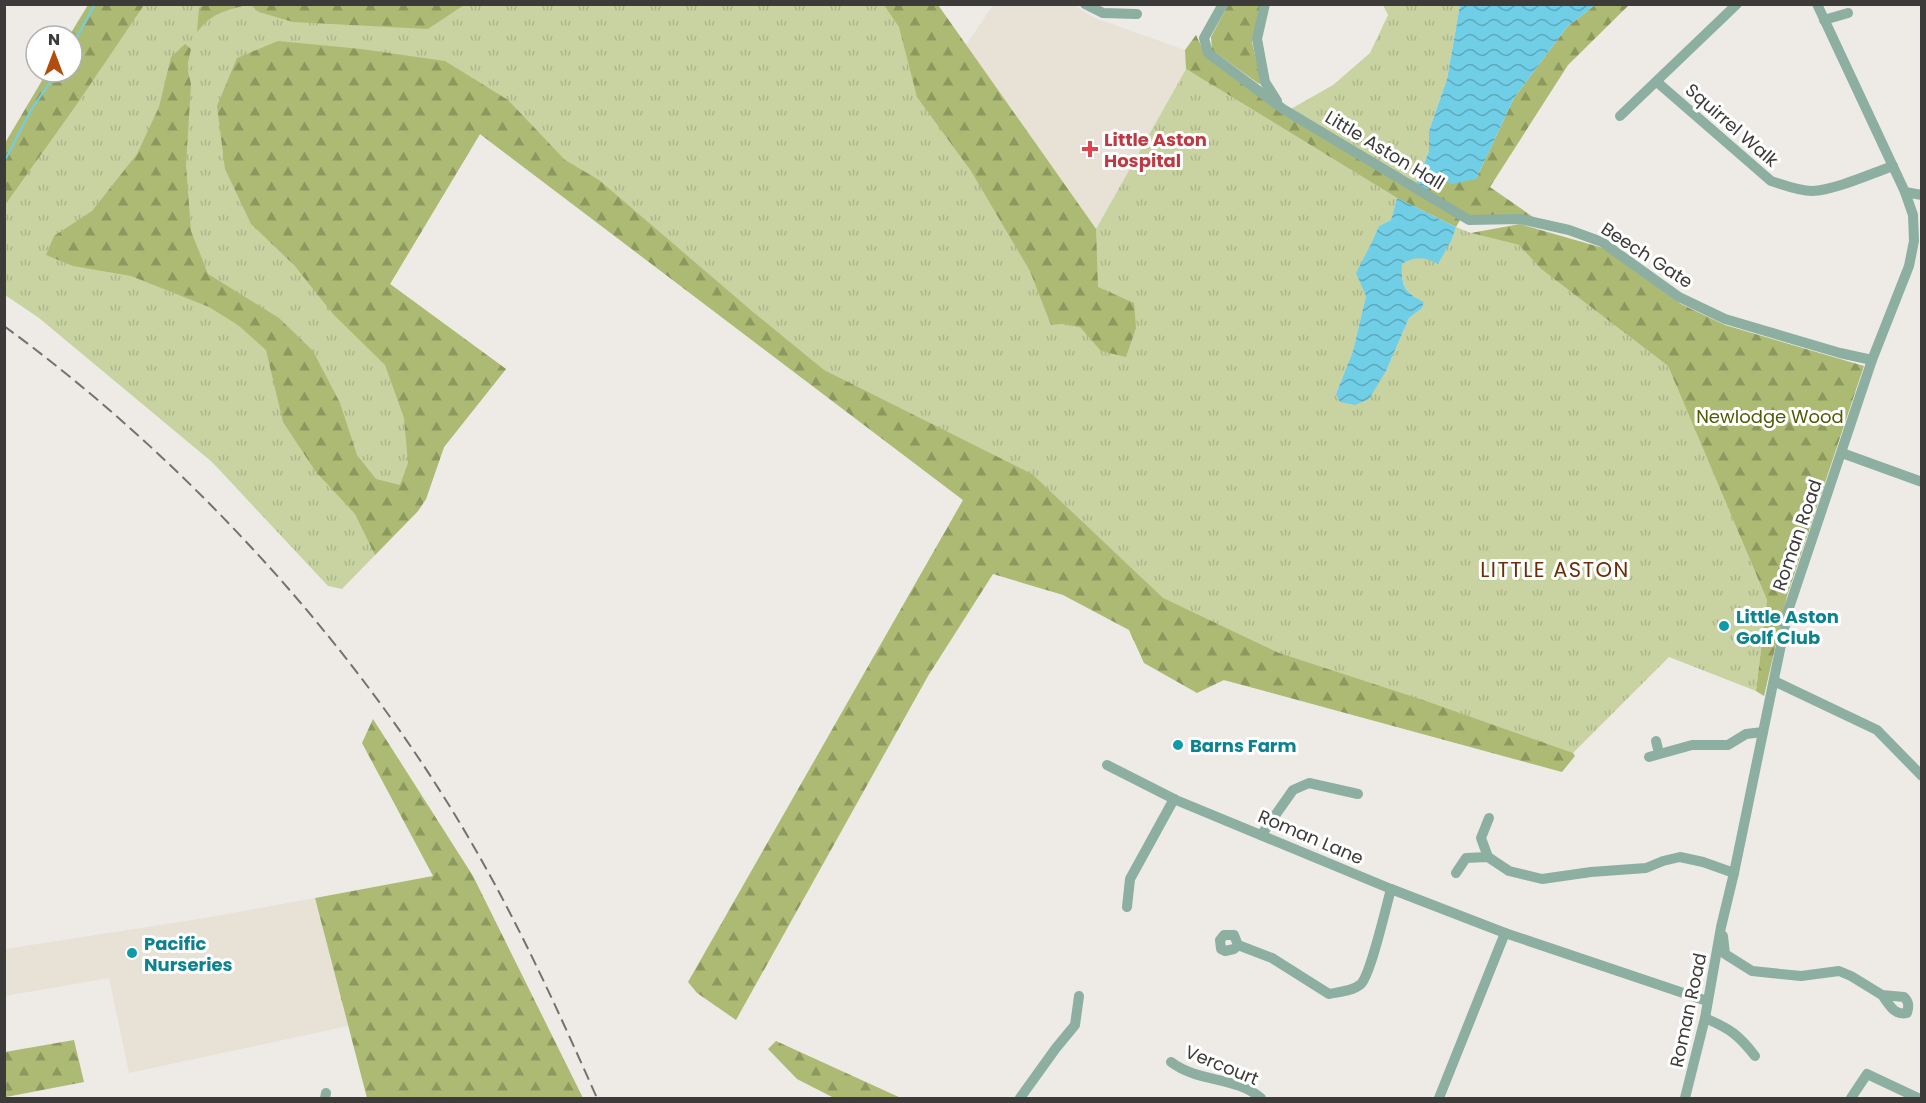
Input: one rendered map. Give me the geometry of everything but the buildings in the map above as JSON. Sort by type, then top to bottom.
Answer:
[{"type":"street","points":[[1085,4],[1103,14],[1137,14]]},
{"type":"street","name":"Little Aston Hall","points":[[1223,4],[1204,38],[1208,53],[1283,109],[1469,220]]},
{"type":"street","name":"Little Aston Hall","points":[[1265,4],[1257,39],[1265,82],[1283,109]]},
{"type":"street","name":"Squirrel Walk","points":[[1620,116],[1737,4]]},
{"type":"street","name":"Roman Road","points":[[1685,1098],[1705,1018],[1721,927],[1788,611],[1872,360],[1909,266],[1914,242],[1913,215],[1905,192],[1817,4]]},
{"type":"street","points":[[1824,20],[1848,13]]},
{"type":"street","name":"Squirrel Walk","points":[[1657,82],[1771,181],[1812,191],[1830,188],[1893,166]]},
{"type":"street","points":[[1905,192],[1922,195]]},
{"type":"street","name":"Beech Gate","points":[[1469,220],[1520,219],[1569,230],[1602,242],[1679,297],[1725,319],[1840,353],[1872,360]]},
{"type":"street","points":[[1914,242],[1922,230]]},
{"type":"street","points":[[1842,453],[1922,482]]},
{"type":"street","points":[[1774,681],[1877,730],[1922,776]]},
{"type":"street","points":[[1656,741],[1654,755],[1692,745],[1728,745],[1746,734],[1763,732]]},
{"type":"street","name":"Roman Lane","points":[[1107,765],[1174,799],[1391,889],[1504,933],[1707,1001]]},
{"type":"street","points":[[1262,834],[1293,790],[1309,783],[1358,794]]},
{"type":"street","points":[[1127,907],[1130,879],[1174,799]]},
{"type":"street","points":[[1488,858],[1481,838],[1489,818]]},
{"type":"street","points":[[1456,873],[1466,858],[1488,858],[1509,871],[1542,879],[1591,872],[1646,868],[1680,857],[1734,873]]},
{"type":"street","points":[[1238,945],[1272,958],[1329,994],[1350,989],[1361,984],[1369,968],[1391,889]]},
{"type":"street","points":[[1721,927],[1725,954],[1752,971],[1801,976],[1839,971],[1882,995]]},
{"type":"street","points":[[1439,1098],[1504,933]]},
{"type":"street","points":[[1020,1098],[1075,1025],[1080,996]]},
{"type":"street","points":[[1705,1018],[1727,1027],[1740,1037],[1755,1056]]},
{"type":"street","name":"Vercourt","points":[[1171,1062],[1193,1074],[1246,1088],[1261,1098]]},
{"type":"street","points":[[1851,1098],[1867,1074],[1918,1098]]},
{"type":"shaded area","name":"Little Aston Hospital","points":[[1072,4],[1095,18],[1185,50],[1186,69],[1096,229],[966,45],[993,5]]},
{"type":"shaded area","name":"Pacific Nurseries","points":[[315,898],[348,1026],[129,1073],[109,978],[5,996],[5,949],[205,918]]},
{"type":"green space","points":[[204,4],[247,5],[219,14],[197,32],[199,8]]},
{"type":"green space","points":[[88,5],[144,5],[5,205],[5,143],[40,84],[84,84],[84,24],[76,24]]},
{"type":"green space","name":"Little Aston Golf Club","points":[[101,5],[938,5],[1096,229],[1186,69],[1397,198],[1391,220],[1379,226],[1370,246],[1366,296],[1353,351],[1336,394],[1386,371],[1409,318],[1422,308],[1424,302],[1405,288],[1402,264],[1414,257],[1427,258],[1452,239],[1456,227],[1519,245],[1541,269],[1668,366],[1767,600],[1756,691],[1669,657],[1573,753],[1531,760],[1224,680],[963,500],[480,134],[390,284],[506,369],[444,447],[426,499],[418,511],[342,589],[328,586],[212,462],[39,318],[5,295],[4,151],[62,84],[84,84],[84,44]]},
{"type":"green space","points":[[251,5],[464,5],[428,29],[293,22],[259,12]]},
{"type":"green space","points":[[884,5],[938,5],[1096,229],[1098,287],[1134,303],[1136,328],[1126,357],[1101,351],[1080,327],[1051,325],[1030,271],[971,171],[917,97],[899,27]]},
{"type":"green space","points":[[1228,5],[1261,5],[1252,42],[1261,82],[1259,84],[1212,50],[1211,37]]},
{"type":"green space","points":[[1383,5],[1460,5],[1447,79],[1429,131],[1429,151],[1415,187],[1289,110],[1333,85],[1370,53],[1388,15]]},
{"type":"green space","points":[[1595,5],[1629,5],[1568,65],[1490,187],[1533,217],[1471,217],[1424,191],[1443,180],[1476,179],[1514,98],[1567,27]]},
{"type":"green space","points":[[1196,35],[1205,54],[1460,220],[1456,227],[1397,198],[1186,69],[1185,50]]},
{"type":"green space","points":[[278,41],[361,49],[445,61],[508,100],[565,160],[599,180],[824,370],[1032,474],[1163,598],[1279,653],[1423,700],[1573,753],[1575,756],[1562,772],[1224,680],[1197,693],[1144,663],[1129,630],[1063,595],[993,574],[928,676],[736,1020],[697,993],[688,982],[963,500],[480,134],[390,284],[506,369],[444,447],[426,499],[418,511],[375,555],[355,514],[316,472],[283,422],[266,350],[238,325],[209,307],[131,276],[73,266],[46,255],[54,236],[92,211],[137,154],[159,107],[171,57],[185,44],[191,49],[187,67],[191,84],[186,165],[191,231],[208,274],[279,318],[313,351],[340,403],[357,455],[376,479],[400,485],[408,463],[404,418],[385,365],[333,314],[294,265],[251,224],[225,169],[217,106],[237,58]]},
{"type":"green space","name":"Newlodge Wood","points":[[1520,224],[1603,248],[1681,304],[1725,325],[1864,366],[1787,596],[1764,696],[1756,691],[1767,600],[1668,366],[1541,269],[1519,245],[1471,233]]},
{"type":"green space","points":[[373,719],[473,876],[583,1098],[367,1098],[315,898],[433,876],[362,743]]},
{"type":"green space","points":[[74,1040],[84,1082],[6,1097],[5,1052]]},
{"type":"green space","points":[[776,1041],[901,1098],[834,1098],[797,1079],[768,1049]]},
{"type":"water","points":[[1460,5],[1595,5],[1567,27],[1514,98],[1476,179],[1452,184],[1443,180],[1424,191],[1415,187],[1429,151],[1429,131],[1447,79]]},
{"type":"water","points":[[1397,198],[1456,227],[1438,264],[1420,258],[1402,264],[1405,288],[1424,302],[1422,308],[1409,318],[1386,371],[1369,399],[1355,405],[1340,402],[1336,394],[1353,351],[1366,296],[1356,273],[1379,226],[1391,220]]},
{"type":"waterway","points":[[84,24],[95,4]]},
{"type":"waterway","points":[[4,162],[31,110],[49,84]]},
{"type":"railway","points":[[4,326],[73,379],[206,500],[327,634],[382,706],[433,779],[478,854],[540,975],[597,1098]]},
{"type":"place","name":"Little Aston Hospital","points":[[1090,149]]},
{"type":"place","name":"Little Aston Golf Club","points":[[1724,626]]},
{"type":"place","name":"Barns Farm","points":[[1178,745]]},
{"type":"place","name":"Pacific Nurseries","points":[[132,953]]},
{"type":"district","name":"LITTLE ASTON","points":[[1555,569]]}]
